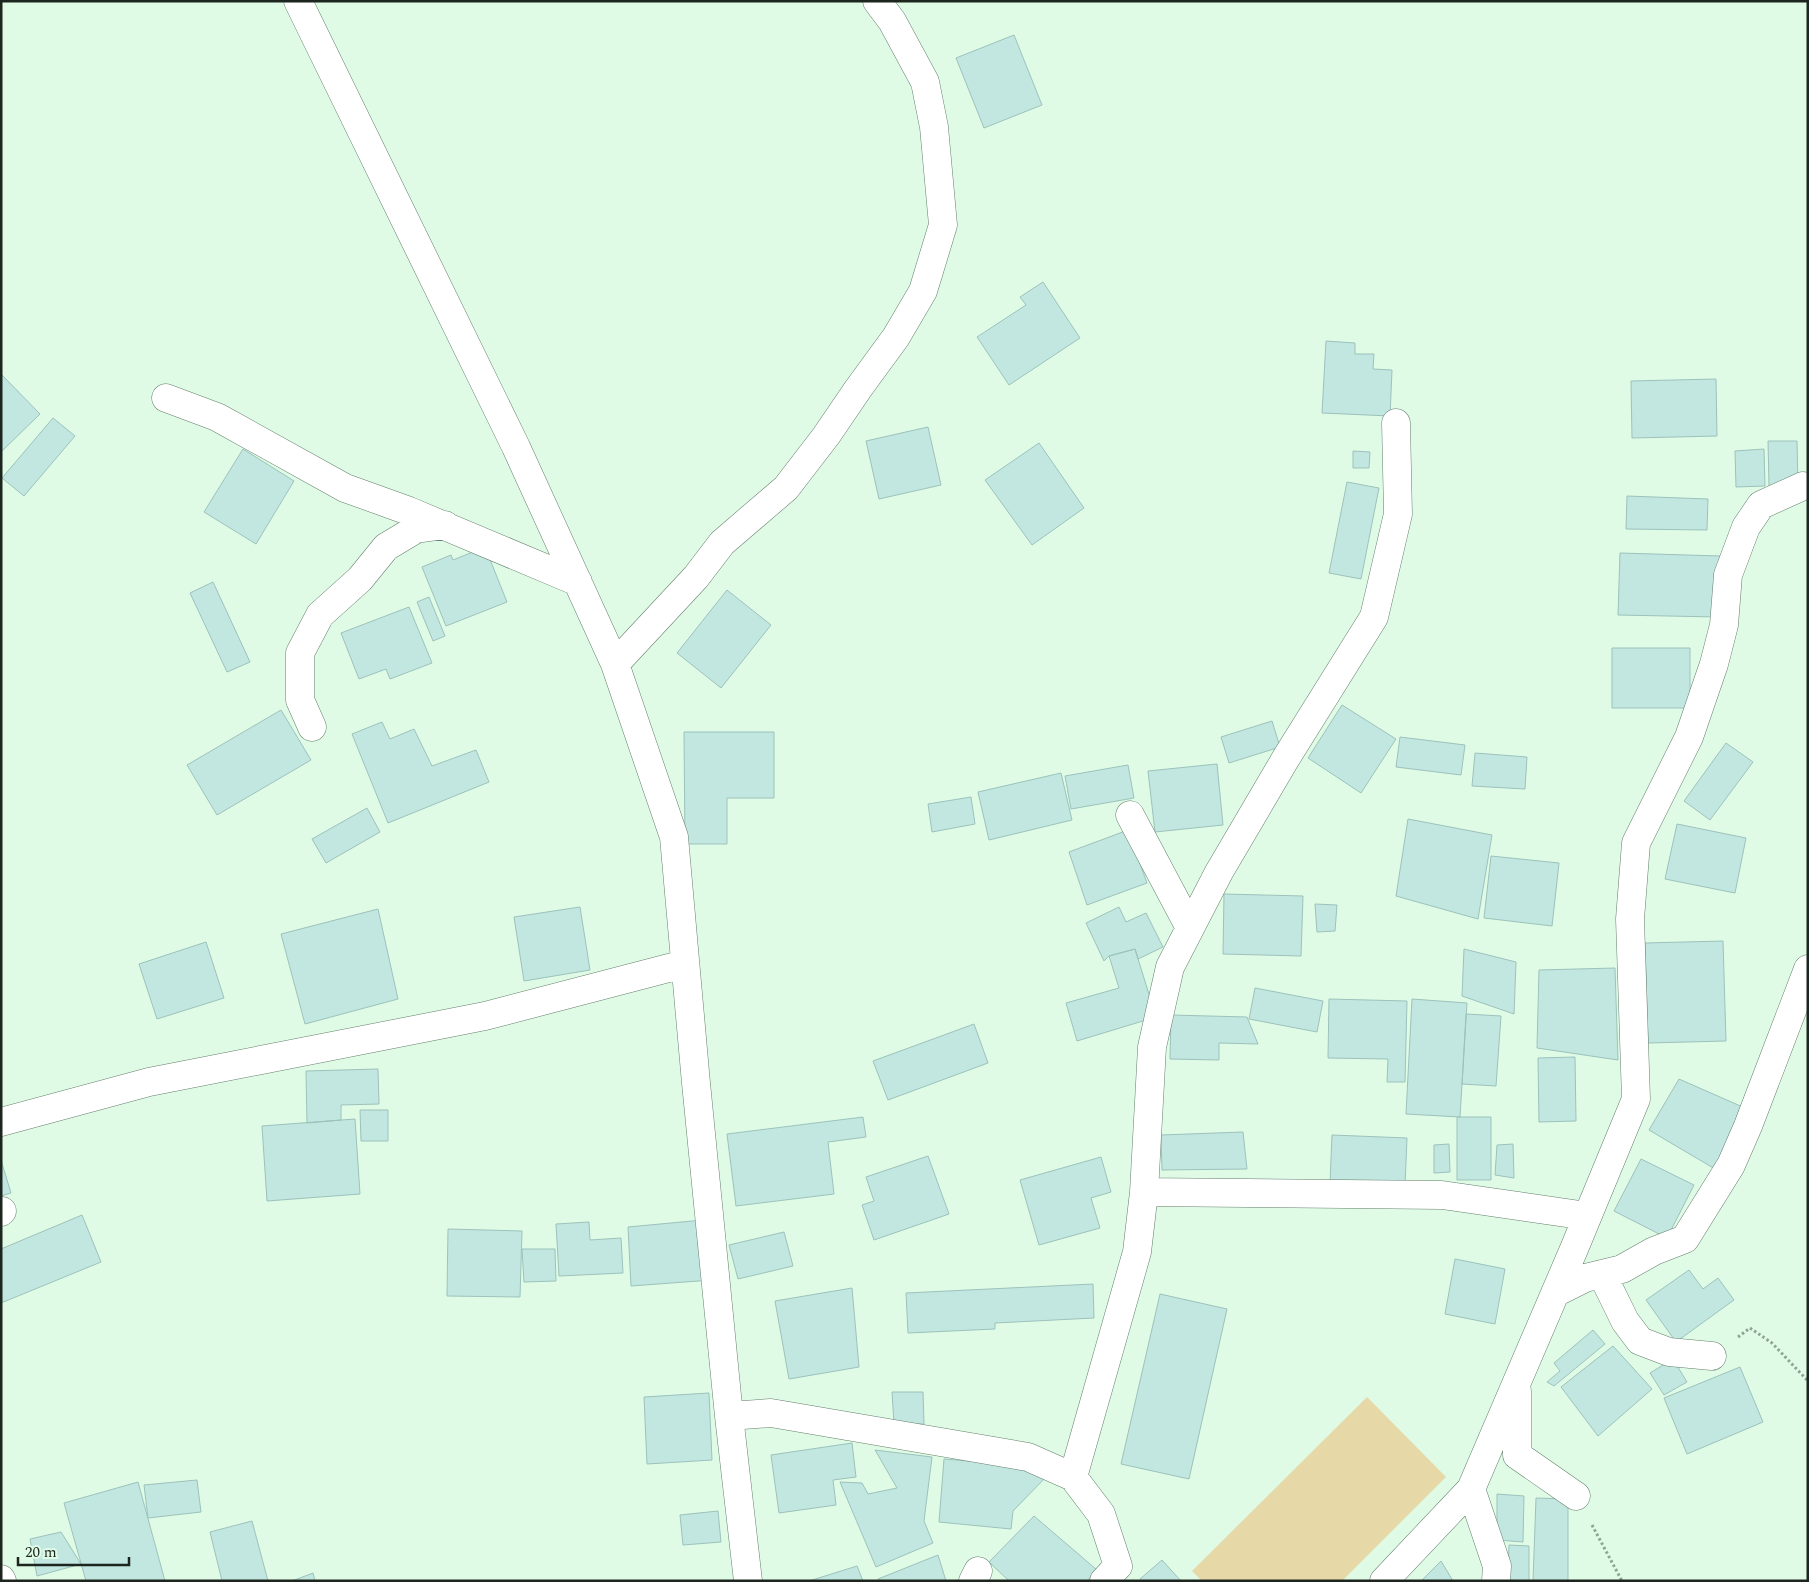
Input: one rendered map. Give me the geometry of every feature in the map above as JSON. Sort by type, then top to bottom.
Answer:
[{"type":"street","points":[[298,1],[516,447],[615,664],[674,837],[684,964],[729,1416],[748,1581]]},
{"type":"street","points":[[615,664],[696,577],[722,544],[786,488],[826,436],[896,336],[923,291],[943,225],[934,126],[925,82],[892,21],[877,1]]},
{"type":"street","points":[[166,398],[217,417],[345,488],[409,511],[578,582]]},
{"type":"street","points":[[1073,1476],[1137,1252],[1144,1192],[1152,1047],[1170,967],[1219,872],[1281,766],[1374,617],[1398,514],[1396,423]]},
{"type":"street","points":[[1384,1581],[1471,1489],[1636,1099],[1630,919],[1636,843],[1689,737],[1714,664],[1724,625],[1728,575],[1746,527],[1760,505],[1803,486]]},
{"type":"street","points":[[312,727],[300,700],[300,652],[320,615],[360,579],[386,547],[416,529],[444,526]]},
{"type":"street","points":[[1130,815],[1190,928]]},
{"type":"street","points":[[1,1122],[149,1082],[485,1016],[684,964]]},
{"type":"street","points":[[1555,1293],[1585,1278],[1622,1269],[1654,1251],[1685,1239],[1734,1157],[1748,1126],[1808,969]]},
{"type":"street","points":[[1144,1192],[1442,1195],[1587,1216]]},
{"type":"street","points":[[1602,1274],[1626,1321],[1640,1342],[1669,1352],[1712,1356]]},
{"type":"street","points":[[1517,1382],[1517,1455],[1576,1496]]},
{"type":"street","points":[[729,1416],[771,1413],[1028,1457],[1073,1476],[1101,1514],[1118,1566],[1104,1581]]},
{"type":"street","points":[[1471,1489],[1498,1566],[1496,1581]]},
{"type":"path","points":[[1712,1356],[1750,1328],[1772,1343],[1808,1382]]},
{"type":"path","points":[[1576,1496],[1622,1581]]},
{"type":"shaded area","points":[[1367,1397],[1446,1477],[1342,1581],[1202,1581],[1192,1571]]},
{"type":"building","points":[[1014,35],[1042,105],[984,128],[956,58]]},
{"type":"building","points":[[1043,282],[1080,338],[1009,385],[977,337],[1026,305],[1020,297]]},
{"type":"building","points":[[1326,341],[1355,343],[1355,354],[1374,354],[1373,369],[1392,370],[1390,416],[1322,413]]},
{"type":"building","points":[[1,374],[40,414],[1,452]]},
{"type":"building","points":[[1716,379],[1717,436],[1632,438],[1631,381]]},
{"type":"building","points":[[53,418],[75,436],[24,496],[2,478]]},
{"type":"building","points":[[928,427],[941,485],[879,499],[866,441]]},
{"type":"building","points":[[1768,441],[1797,441],[1798,485],[1769,486]]},
{"type":"building","points":[[1039,443],[1084,508],[1032,545],[985,480]]},
{"type":"building","points":[[243,449],[294,481],[256,544],[204,512]]},
{"type":"building","points":[[1764,449],[1765,486],[1736,487],[1735,451]]},
{"type":"building","points":[[1353,451],[1370,452],[1369,468],[1353,468]]},
{"type":"building","points":[[1347,482],[1379,488],[1361,579],[1329,573]]},
{"type":"building","points":[[1627,496],[1708,499],[1707,530],[1626,529]]},
{"type":"building","points":[[485,547],[507,602],[446,626],[422,567],[451,555],[453,560]]},
{"type":"building","points":[[1620,553],[1720,556],[1718,617],[1618,615]]},
{"type":"building","points":[[213,582],[250,662],[227,672],[190,593]]},
{"type":"building","points":[[727,590],[771,625],[721,688],[677,653]]},
{"type":"building","points":[[429,597],[445,636],[433,641],[417,602]]},
{"type":"building","points":[[409,607],[432,663],[390,679],[386,669],[359,679],[341,633]]},
{"type":"building","points":[[1612,648],[1690,648],[1690,708],[1612,708]]},
{"type":"building","points":[[1342,705],[1396,739],[1361,793],[1308,758]]},
{"type":"building","points":[[281,710],[311,760],[217,815],[187,765]]},
{"type":"building","points":[[1272,721],[1280,747],[1229,763],[1221,737]]},
{"type":"building","points":[[382,722],[390,739],[414,729],[432,766],[476,750],[489,782],[388,823],[352,734]]},
{"type":"building","points":[[684,732],[774,732],[774,798],[727,798],[727,844],[685,844]]},
{"type":"building","points":[[1400,737],[1465,745],[1461,775],[1396,767]]},
{"type":"building","points":[[1726,743],[1753,762],[1710,820],[1684,801]]},
{"type":"building","points":[[1475,753],[1527,757],[1525,789],[1472,786]]},
{"type":"building","points":[[1217,764],[1223,825],[1155,832],[1148,771]]},
{"type":"building","points":[[1128,765],[1134,798],[1071,809],[1065,776]]},
{"type":"building","points":[[1061,773],[1072,820],[989,840],[978,792]]},
{"type":"building","points":[[971,797],[975,824],[932,832],[928,804]]},
{"type":"building","points":[[367,808],[380,832],[326,863],[312,839]]},
{"type":"building","points":[[1408,819],[1492,835],[1478,919],[1396,896]]},
{"type":"building","points":[[1677,824],[1746,838],[1735,893],[1665,879]]},
{"type":"building","points":[[1128,830],[1147,883],[1087,905],[1069,852]]},
{"type":"building","points":[[1491,856],[1559,863],[1552,926],[1484,918]]},
{"type":"building","points":[[1224,894],[1303,896],[1301,956],[1223,954]]},
{"type":"building","points":[[1315,904],[1337,905],[1335,931],[1317,932]]},
{"type":"building","points":[[580,907],[590,970],[524,981],[514,917]]},
{"type":"building","points":[[1119,907],[1126,922],[1146,913],[1163,947],[1138,959],[1135,949],[1109,956],[1104,961],[1086,923]]},
{"type":"building","points":[[378,909],[398,999],[305,1024],[281,934]]},
{"type":"building","points":[[1723,941],[1726,1041],[1648,1043],[1645,943]]},
{"type":"building","points":[[206,942],[224,998],[157,1019],[139,964]]},
{"type":"building","points":[[1135,949],[1156,1017],[1077,1041],[1066,1003],[1119,988],[1109,956]]},
{"type":"building","points":[[1464,949],[1516,962],[1514,1014],[1462,996]]},
{"type":"building","points":[[1615,968],[1618,1060],[1537,1048],[1539,970]]},
{"type":"building","points":[[1255,988],[1323,1001],[1317,1032],[1249,1019]]},
{"type":"building","points":[[1329,999],[1407,1001],[1405,1082],[1387,1082],[1388,1059],[1328,1058]]},
{"type":"building","points":[[1412,999],[1467,1003],[1460,1117],[1406,1114]]},
{"type":"building","points":[[1466,1014],[1501,1016],[1496,1086],[1462,1084]]},
{"type":"building","points":[[1171,1015],[1247,1017],[1258,1044],[1219,1043],[1219,1060],[1170,1059]]},
{"type":"building","points":[[974,1024],[988,1063],[888,1100],[873,1061]]},
{"type":"building","points":[[1575,1057],[1576,1121],[1539,1122],[1538,1058]]},
{"type":"building","points":[[378,1069],[379,1104],[341,1105],[341,1120],[307,1123],[306,1071]]},
{"type":"building","points":[[1679,1079],[1745,1108],[1715,1169],[1649,1130]]},
{"type":"building","points":[[360,1110],[388,1110],[388,1141],[361,1141]]},
{"type":"building","points":[[863,1117],[866,1137],[828,1142],[834,1194],[736,1206],[727,1134]]},
{"type":"building","points":[[1457,1117],[1491,1117],[1491,1180],[1457,1180]]},
{"type":"building","points":[[355,1119],[360,1194],[267,1201],[262,1126]]},
{"type":"building","points":[[1243,1132],[1247,1169],[1162,1170],[1161,1135]]},
{"type":"building","points":[[1332,1135],[1407,1138],[1405,1186],[1330,1183]]},
{"type":"building","points":[[1449,1144],[1450,1172],[1434,1173],[1434,1145]]},
{"type":"building","points":[[1513,1144],[1514,1178],[1495,1175],[1497,1145]]},
{"type":"building","points":[[928,1156],[949,1214],[874,1240],[862,1205],[874,1201],[866,1177]]},
{"type":"building","points":[[1101,1157],[1111,1192],[1091,1198],[1100,1228],[1039,1245],[1020,1180]]},
{"type":"building","points":[[1641,1159],[1694,1185],[1667,1238],[1614,1211]]},
{"type":"building","points":[[1,1160],[11,1193],[1,1196]]},
{"type":"building","points":[[82,1215],[101,1262],[1,1303],[1,1249]]},
{"type":"building","points":[[703,1220],[712,1280],[631,1286],[628,1227]]},
{"type":"building","points":[[589,1222],[590,1240],[621,1238],[623,1273],[559,1276],[556,1224]]},
{"type":"building","points":[[448,1229],[522,1231],[520,1297],[447,1296]]},
{"type":"building","points":[[784,1232],[793,1266],[738,1279],[729,1245]]},
{"type":"building","points":[[522,1249],[555,1249],[556,1281],[524,1282]]},
{"type":"building","points":[[1455,1259],[1505,1269],[1495,1324],[1445,1314]]},
{"type":"building","points":[[1689,1270],[1703,1289],[1718,1278],[1734,1300],[1676,1342],[1646,1300]]},
{"type":"building","points":[[1093,1284],[1094,1318],[995,1323],[995,1329],[908,1333],[906,1293]]},
{"type":"building","points":[[852,1288],[859,1367],[789,1379],[775,1301]]},
{"type":"building","points":[[1160,1294],[1227,1309],[1189,1479],[1121,1464]]},
{"type":"building","points":[[1593,1330],[1605,1344],[1554,1386],[1547,1382],[1560,1371],[1554,1363]]},
{"type":"building","points":[[1613,1346],[1652,1389],[1598,1436],[1561,1387]]},
{"type":"building","points":[[1673,1359],[1687,1382],[1664,1395],[1650,1373]]},
{"type":"building","points":[[1740,1367],[1763,1422],[1687,1454],[1664,1398]]},
{"type":"building","points":[[892,1392],[923,1392],[924,1424],[894,1424]]},
{"type":"building","points":[[709,1393],[712,1460],[647,1464],[644,1397]]},
{"type":"building","points":[[852,1443],[856,1477],[833,1480],[836,1505],[779,1513],[771,1455]]},
{"type":"building","points":[[875,1450],[932,1457],[924,1521],[933,1543],[876,1567],[840,1482],[862,1483],[868,1494],[897,1488]]},
{"type":"building","points":[[944,1459],[1018,1465],[1046,1477],[1013,1511],[1011,1529],[939,1522]]},
{"type":"building","points":[[197,1480],[201,1512],[148,1518],[144,1485]]},
{"type":"building","points":[[138,1482],[165,1581],[86,1581],[64,1503]]},
{"type":"building","points":[[1497,1494],[1524,1496],[1523,1542],[1497,1540]]},
{"type":"building","points":[[1536,1498],[1568,1499],[1568,1581],[1533,1581]]},
{"type":"building","points":[[718,1511],[721,1542],[683,1545],[680,1515]]},
{"type":"building","points":[[1034,1516],[1097,1570],[1087,1581],[1009,1581],[989,1562]]},
{"type":"building","points":[[252,1521],[268,1581],[222,1581],[210,1532]]},
{"type":"building","points":[[61,1532],[81,1564],[37,1576],[30,1539]]},
{"type":"building","points":[[1509,1545],[1529,1546],[1529,1581],[1508,1580]]},
{"type":"building","points":[[938,1555],[946,1581],[879,1581],[878,1579]]},
{"type":"building","points":[[1162,1560],[1181,1581],[1142,1581],[1140,1579]]},
{"type":"building","points":[[1441,1561],[1453,1581],[1421,1581]]},
{"type":"building","points":[[857,1566],[863,1581],[809,1581]]},
{"type":"building","points":[[313,1573],[315,1581],[292,1581]]}]
